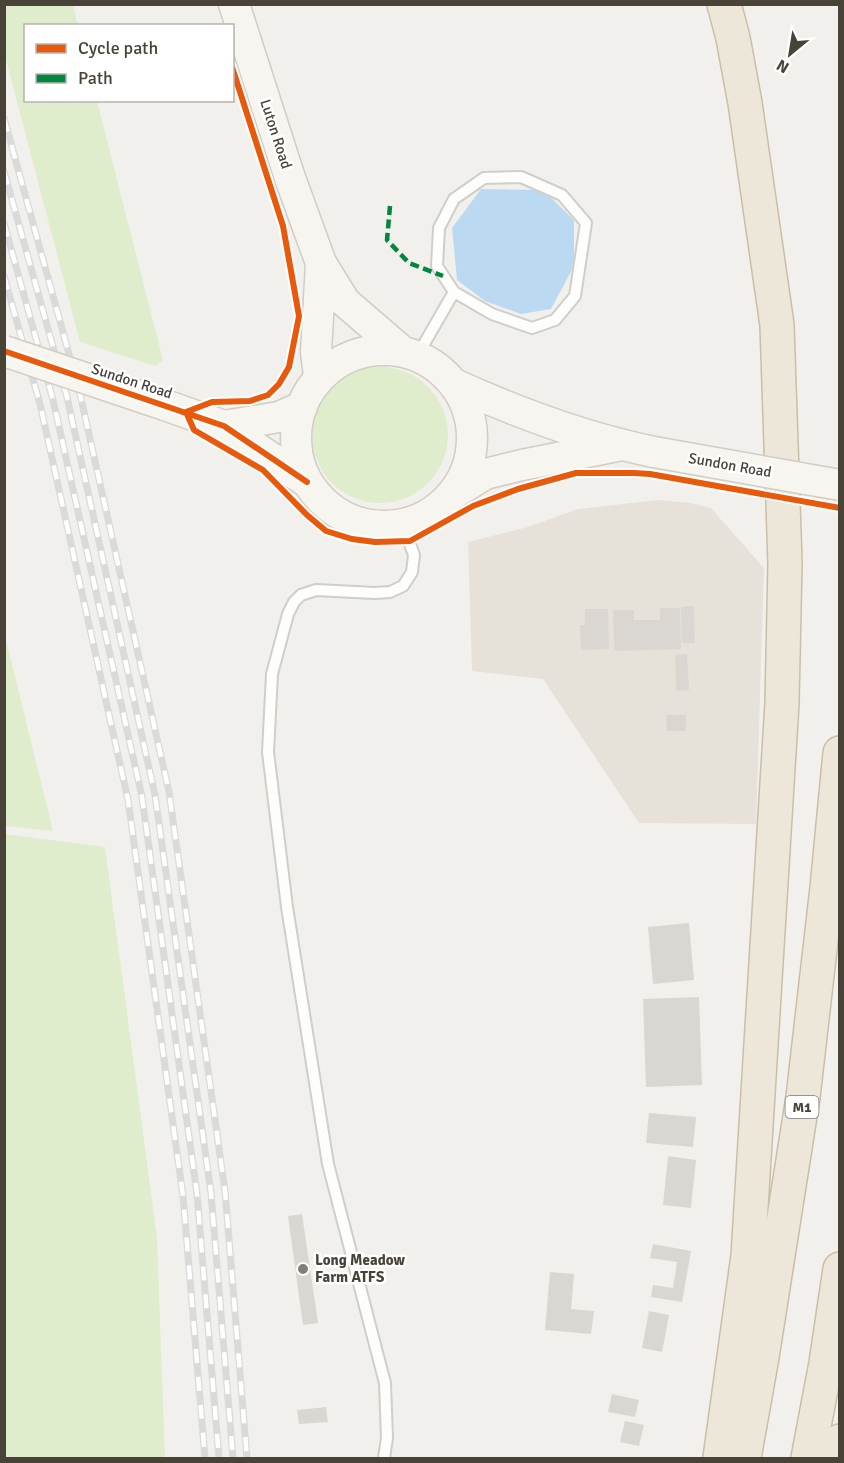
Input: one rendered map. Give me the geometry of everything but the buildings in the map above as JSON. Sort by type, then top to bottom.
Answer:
[{"type":"highway","points":[[720,1458],[748,1256],[782,715],[785,563],[777,325],[745,103],[724,4]]},
{"type":"highway","name":"M1","points":[[744,1458],[803,1097],[840,753]]},
{"type":"highway","points":[[808,1458],[826,1363],[840,1269]]},
{"type":"highway","points":[[836,1458],[840,1441]]},
{"type":"main road","name":"Luton Road","points":[[234,4],[290,178],[321,263],[345,302],[410,354]]},
{"type":"main road","name":"Luton Road","points":[[319,376],[316,352],[321,263]]},
{"type":"main road","name":"Sundon Road","points":[[4,351],[224,426],[307,482]]},
{"type":"main road","points":[[372,351],[410,354],[431,363],[454,384],[468,411],[472,441],[466,471],[453,494],[431,513],[403,525],[372,526],[353,521],[327,506],[317,497],[307,482],[302,472],[295,443],[296,425],[302,406],[306,395],[319,376],[352,356],[372,351]]},
{"type":"main road","name":"Sundon Road","points":[[454,384],[504,407],[620,445],[840,485]]},
{"type":"main road","name":"Sundon Road","points":[[224,426],[279,417],[302,406]]},
{"type":"main road","name":"Sundon Road","points":[[453,494],[485,474],[620,445]]},
{"type":"lane","points":[[521,177],[531,181],[561,195],[586,224],[575,296],[555,320],[532,328],[492,314],[454,292],[436,266],[439,228],[454,199],[483,178],[521,177]]},
{"type":"lane","points":[[410,354],[454,292]]},
{"type":"lane","points":[[384,1458],[387,1438],[385,1383],[328,1164],[287,908],[268,752],[272,674],[288,614],[294,602],[301,596],[316,590],[374,593],[390,592],[403,586],[412,572],[414,555],[403,525]]},
{"type":"shaded area","points":[[658,500],[690,503],[711,508],[764,568],[756,824],[639,823],[543,679],[472,671],[468,542],[528,527],[578,509]]},
{"type":"green space","points":[[4,5],[73,5],[78,24],[24,24],[24,102],[97,102],[163,360],[155,366],[80,342],[5,56]]},
{"type":"green space","points":[[380,367],[406,373],[428,387],[442,409],[448,435],[442,461],[428,483],[406,497],[380,503],[354,497],[332,483],[318,461],[312,435],[318,409],[332,387],[354,373]]},
{"type":"green space","points":[[5,636],[53,831],[5,826]]},
{"type":"green space","points":[[5,834],[105,847],[157,1238],[165,1458],[5,1458]]},
{"type":"water","points":[[481,189],[543,190],[574,220],[574,266],[551,309],[521,314],[485,301],[457,280],[452,228]]},
{"type":"railway","points":[[4,118],[80,394],[169,792],[225,1191],[247,1458]]},
{"type":"railway","points":[[4,171],[67,397],[155,795],[211,1193],[233,1458]]},
{"type":"railway","points":[[4,223],[53,400],[142,797],[197,1194],[219,1458]]},
{"type":"railway","points":[[4,276],[40,404],[128,800],[183,1196],[205,1458]]},
{"type":"marked path","points":[[390,206],[387,240],[409,263],[443,276]]},
{"type":"cycle path","points":[[186,412],[212,402],[250,401],[268,395],[279,384],[289,367],[299,316],[283,226],[234,73]]},
{"type":"cycle path","points":[[4,351],[224,426],[307,482]]},
{"type":"cycle path","points":[[186,412],[194,430],[263,470],[326,531],[352,539],[375,542],[410,541],[473,506],[518,489],[576,473],[650,474],[840,508]]},
{"type":"place","name":"Long Meadow Farm ATFS","points":[[303,1269]]}]
